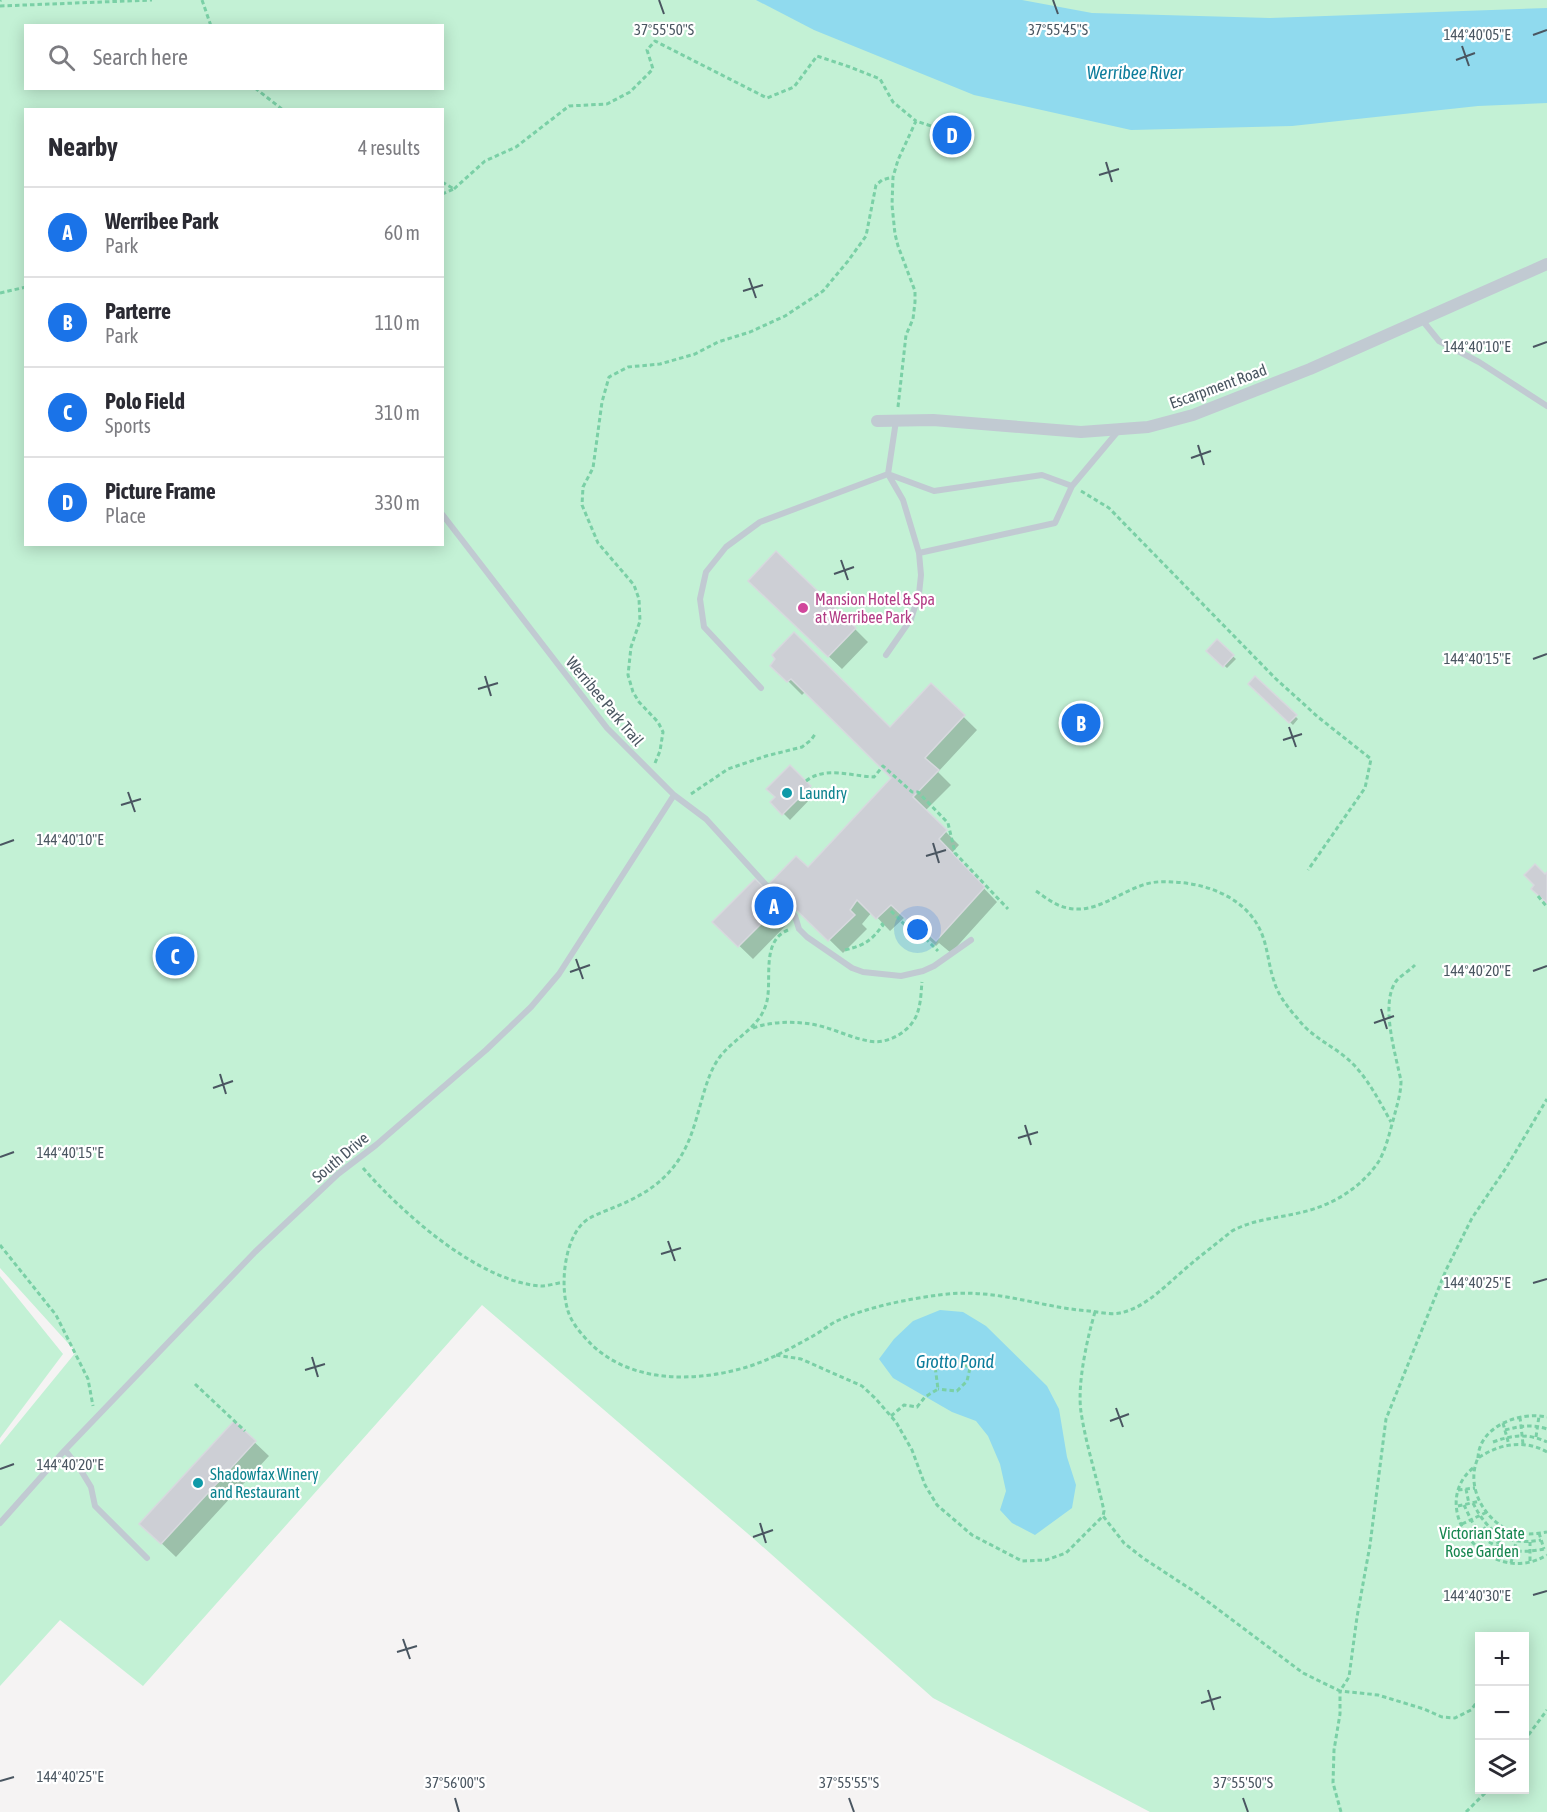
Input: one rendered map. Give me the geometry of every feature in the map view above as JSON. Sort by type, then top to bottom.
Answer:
[{"type":"street","name":"Escarpment Road","points":[[877,421],[933,420],[1081,432],[1148,427],[1193,415],[1310,369],[1547,264]]},
{"type":"lane","points":[[1422,320],[1439,341],[1479,362],[1547,406]]},
{"type":"lane","points":[[886,655],[911,618],[919,594],[921,575],[918,553],[903,500],[888,474],[897,421]]},
{"type":"lane","points":[[918,553],[1055,523],[1072,486],[1120,430]]},
{"type":"lane","points":[[761,688],[704,627],[700,599],[706,572],[726,547],[760,522],[888,474],[934,491],[1042,475],[1072,486]]},
{"type":"lane","name":"Werribee Park Trail","points":[[444,517],[607,729],[674,795],[706,819],[767,886]]},
{"type":"lane","name":"South Drive","points":[[0,1523],[64,1450],[255,1252],[338,1174],[486,1050],[538,999],[559,974],[674,795]]},
{"type":"lane","points":[[775,893],[795,916],[799,929],[823,949],[852,968],[876,975],[901,976],[923,971],[971,940]]},
{"type":"lane","points":[[64,1450],[91,1487],[95,1506],[147,1558]]},
{"type":"path","points":[[0,6],[152,0]]},
{"type":"path","points":[[202,0],[210,24]]},
{"type":"path","points":[[444,193],[454,189],[485,161],[516,147],[569,106],[607,104],[630,92],[653,69],[647,50],[654,41],[767,98],[794,87],[817,56],[880,80],[893,102],[916,121],[952,135]]},
{"type":"path","points":[[258,90],[280,108]]},
{"type":"path","points":[[897,421],[906,335],[913,319],[915,291],[898,246],[892,204],[893,177],[898,160],[916,121]]},
{"type":"path","points":[[651,773],[660,751],[663,732],[658,722],[639,702],[628,675],[631,647],[639,621],[639,599],[634,585],[598,543],[582,505],[583,487],[593,468],[602,402],[609,377],[628,367],[660,364],[695,354],[718,342],[750,332],[785,316],[823,291],[866,236],[876,185],[882,180],[893,177]]},
{"type":"path","points":[[444,183],[454,189]]},
{"type":"path","points":[[0,293],[24,287]]},
{"type":"path","points":[[1072,486],[1109,508],[1275,678],[1317,717],[1371,759],[1365,788],[1308,870]]},
{"type":"path","points":[[683,801],[728,769],[802,747],[816,733]]},
{"type":"path","points":[[806,781],[822,773],[874,777],[883,766],[912,792],[918,792],[948,823],[955,853],[1008,909]]},
{"type":"path","points":[[1036,891],[1054,903],[1069,909],[1098,906],[1140,886],[1158,882],[1193,884],[1215,890],[1235,900],[1253,919],[1262,934],[1273,981],[1280,996],[1313,1035],[1354,1064],[1392,1123]]},
{"type":"path","points":[[1538,896],[1547,907]]},
{"type":"path","points":[[891,911],[915,935],[926,939],[945,958]]},
{"type":"path","points":[[823,949],[845,950],[865,944],[883,925],[879,921]]},
{"type":"path","points":[[799,929],[785,931],[777,936],[769,959],[770,977],[767,1002],[760,1019],[733,1042],[714,1067],[684,1153],[675,1167],[666,1177],[633,1199],[599,1213],[583,1223],[573,1239],[565,1263],[564,1282],[568,1311],[582,1334],[599,1351],[616,1363],[637,1371],[690,1378],[749,1366],[813,1336],[839,1320],[875,1308],[941,1294],[983,1293],[1070,1310],[1119,1313],[1146,1302],[1232,1231],[1246,1224],[1324,1206],[1365,1179],[1380,1160],[1401,1089],[1390,1017],[1391,992],[1397,980],[1415,965]]},
{"type":"path","points":[[751,1028],[765,1024],[798,1023],[833,1029],[872,1042],[889,1041],[912,1023],[917,1015],[923,976]]},
{"type":"path","points":[[1341,1812],[1333,1783],[1340,1691],[1349,1677],[1370,1545],[1386,1419],[1446,1270],[1472,1218],[1506,1168],[1547,1099]]},
{"type":"path","points":[[357,1160],[380,1187],[410,1214],[452,1249],[481,1268],[508,1279],[542,1286],[564,1282]]},
{"type":"path","points":[[0,1245],[56,1315],[88,1379],[95,1420]]},
{"type":"path","points":[[775,1355],[801,1359],[862,1386],[891,1416],[912,1450],[925,1485],[937,1505],[972,1535],[1022,1561],[1046,1560],[1066,1552],[1103,1516],[1104,1511],[1081,1410],[1083,1371],[1089,1332],[1095,1312]]},
{"type":"path","points":[[891,1416],[904,1405],[917,1407],[925,1397],[938,1389],[957,1391],[967,1381],[970,1368],[959,1361],[941,1362],[935,1366],[938,1389]]},
{"type":"path","points":[[195,1384],[245,1431]]},
{"type":"path","points":[[1536,1437],[1539,1416]]},
{"type":"path","points":[[1520,1417],[1523,1444]]},
{"type":"path","points":[[1547,1417],[1520,1417],[1503,1423],[1481,1443],[1473,1473],[1480,1501],[1499,1524],[1514,1532],[1547,1532]]},
{"type":"path","points":[[1503,1423],[1509,1445]]},
{"type":"path","points":[[1505,1430],[1521,1426],[1537,1426],[1547,1429]]},
{"type":"path","points":[[1488,1435],[1497,1448]]},
{"type":"path","points":[[1493,1442],[1522,1435],[1536,1437],[1547,1442]]},
{"type":"path","points":[[1478,1458],[1497,1448],[1509,1445],[1535,1446],[1547,1452]]},
{"type":"path","points":[[1474,1467],[1464,1478],[1458,1490],[1458,1506],[1462,1524],[1478,1550],[1500,1561],[1511,1563],[1530,1561],[1547,1555],[1539,1533]]},
{"type":"path","points":[[1458,1490],[1475,1488]]},
{"type":"path","points":[[1466,1489],[1471,1503],[1480,1516],[1502,1537],[1516,1542],[1543,1542]]},
{"type":"path","points":[[1458,1506],[1480,1501]]},
{"type":"path","points":[[1464,1505],[1479,1533],[1495,1546],[1530,1552],[1544,1549]]},
{"type":"path","points":[[1462,1524],[1487,1512]]},
{"type":"path","points":[[1103,1516],[1124,1543],[1143,1558],[1196,1592],[1303,1673],[1340,1691],[1378,1695],[1442,1717],[1455,1718],[1471,1710],[1475,1704]]},
{"type":"path","points":[[1470,1539],[1488,1526]]},
{"type":"path","points":[[1488,1556],[1502,1537]]},
{"type":"path","points":[[1511,1563],[1516,1542]]},
{"type":"path","points":[[1530,1542],[1530,1561]]},
{"type":"path","points":[[1525,1740],[1547,1710]]},
{"type":"path","points":[[1466,1812],[1484,1794]]},
{"type":"green space","name":"Victorian State Rose Garden","points":[[0,0],[1547,0],[1547,1812],[1150,1812],[933,1698],[754,1539],[482,1305],[143,1686],[60,1620],[0,1686],[0,1445],[76,1352],[0,1268]]},
{"type":"green space","points":[[0,1276],[63,1354],[0,1438]]},
{"type":"water","name":"Werribee River","points":[[756,0],[1022,0],[1092,13],[1270,18],[1547,8],[1547,103],[1478,106],[1292,126],[1131,130],[974,95],[814,30]]},
{"type":"water","name":"Grotto Pond","points":[[940,1310],[963,1312],[986,1326],[1047,1386],[1059,1409],[1067,1457],[1076,1485],[1072,1508],[1035,1535],[1012,1523],[1000,1510],[1006,1491],[1000,1464],[988,1436],[976,1421],[952,1412],[893,1378],[879,1359],[894,1339],[913,1321]]},
{"type":"building","points":[[776,551],[856,628],[828,657],[748,581]]},
{"type":"building","points":[[794,632],[890,727],[931,683],[965,715],[925,758],[939,770],[913,797],[947,830],[939,839],[985,887],[936,941],[925,931],[922,934],[891,905],[876,919],[857,900],[850,910],[855,915],[828,941],[777,891],[772,895],[781,904],[738,947],[712,922],[755,879],[765,888],[796,856],[808,867],[891,778],[791,679],[787,682],[770,666],[775,659],[772,655]]},
{"type":"building","points":[[1217,639],[1234,655],[1223,667],[1206,651]]},
{"type":"building","points":[[1255,676],[1297,715],[1289,723],[1248,684]]},
{"type":"building","name":"Laundry","points":[[790,765],[811,786],[782,815],[770,802],[775,797],[766,789]]},
{"type":"building","points":[[1535,864],[1545,874],[1547,872],[1547,903],[1531,889],[1534,885],[1524,875]]},
{"type":"building","name":"Shadowfax Winery and Restaurant","points":[[234,1421],[256,1441],[161,1544],[139,1524]]},
{"type":"place","name":"Picture Frame","points":[[952,135]]},
{"type":"place","name":"Mansion Hotel & Spa at Werribee Park","points":[[803,608]]},
{"type":"place","name":"Parterre","points":[[1081,723]]},
{"type":"place","name":"Laundry","points":[[787,793]]},
{"type":"place","name":"Werribee Park","points":[[774,906]]},
{"type":"place","name":"Polo Field","points":[[175,956]]},
{"type":"place","name":"Shadowfax Winery and Restaurant","points":[[198,1483]]}]
